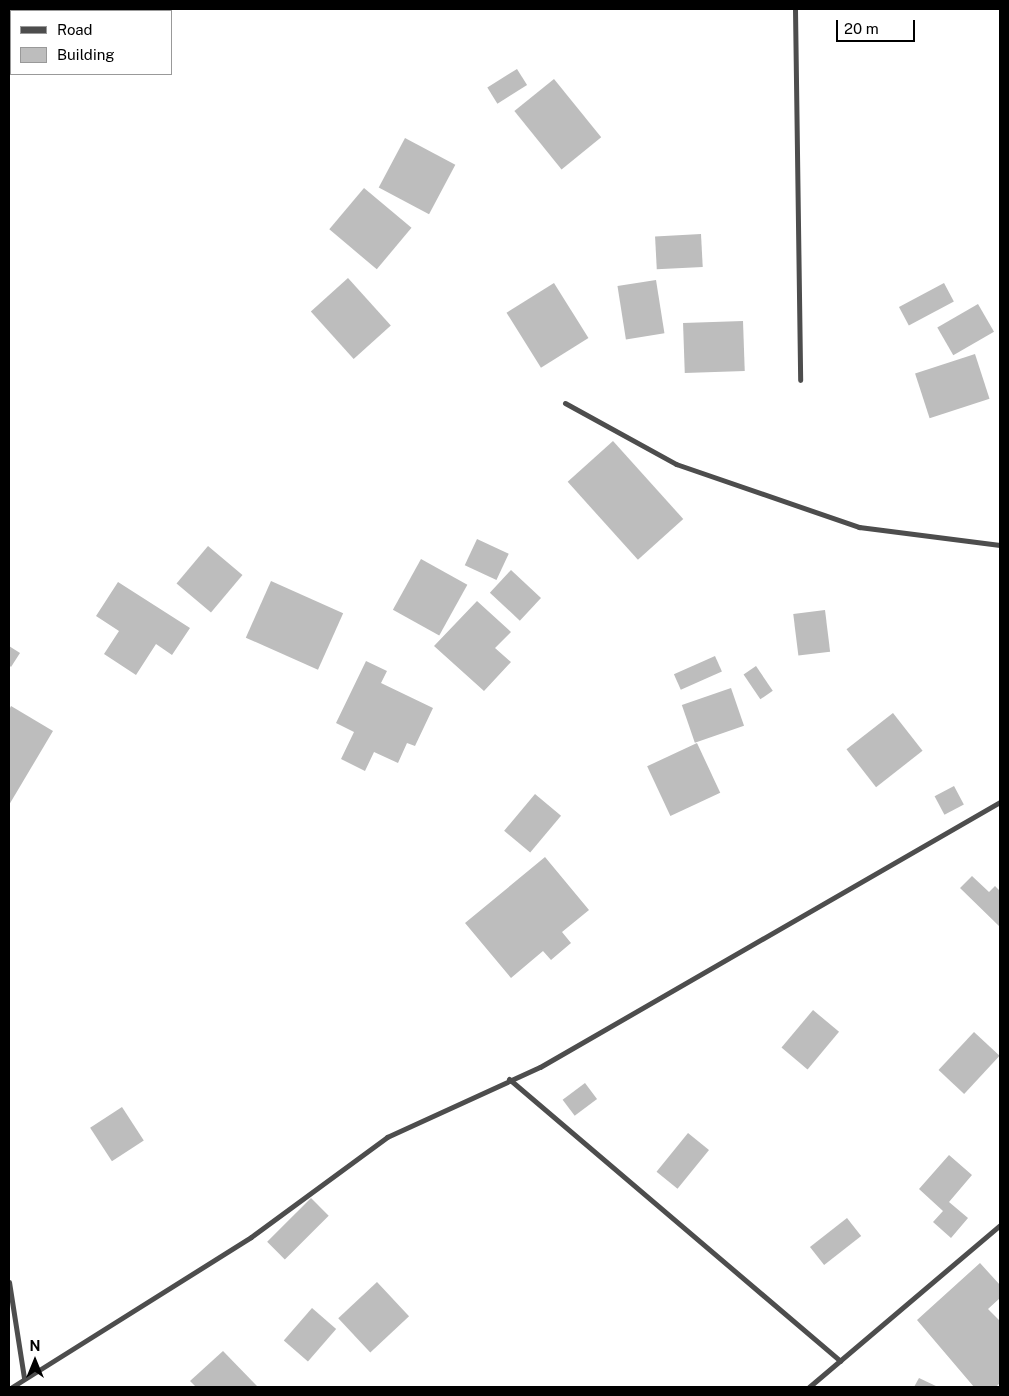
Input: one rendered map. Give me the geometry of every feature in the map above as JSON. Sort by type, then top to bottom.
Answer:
[{"type":"street","points":[[795,9],[800,380]]},
{"type":"street","points":[[566,403],[676,464],[859,527],[1000,544]]},
{"type":"street","points":[[12,1387],[251,1237],[387,1137],[509,1079],[540,1068],[1000,802]]},
{"type":"street","points":[[509,1079],[840,1361]]},
{"type":"street","points":[[809,1387],[1000,1225]]},
{"type":"street","points":[[9,1282],[24,1378]]},
{"type":"building","points":[[517,69],[527,85],[497,104],[487,88]]},
{"type":"building","points":[[554,79],[601,137],[562,169],[514,111]]},
{"type":"building","points":[[405,138],[455,165],[429,214],[379,187]]},
{"type":"building","points":[[364,188],[411,228],[377,269],[329,229]]},
{"type":"building","points":[[701,234],[703,267],[657,269],[655,236]]},
{"type":"building","points":[[348,278],[391,326],[354,359],[311,311]]},
{"type":"building","points":[[656,280],[664,333],[626,339],[617,286]]},
{"type":"building","points":[[554,283],[588,338],[541,368],[507,313]]},
{"type":"building","points":[[944,283],[954,302],[909,325],[899,307]]},
{"type":"building","points":[[978,304],[994,332],[953,355],[937,328]]},
{"type":"building","points":[[743,321],[745,371],[685,373],[683,323]]},
{"type":"building","points":[[975,354],[990,399],[930,418],[915,373]]},
{"type":"building","points":[[613,441],[683,519],[638,560],[568,482]]},
{"type":"building","points":[[477,539],[509,554],[496,580],[465,565]]},
{"type":"building","points":[[208,546],[242,575],[211,612],[177,584]]},
{"type":"building","points":[[421,559],[467,585],[439,635],[393,610]]},
{"type":"building","points":[[511,570],[541,598],[520,621],[490,593]]},
{"type":"building","points":[[271,581],[343,613],[318,670],[246,638]]},
{"type":"building","points":[[118,582],[190,628],[172,655],[156,644],[136,675],[104,654],[119,631],[96,616]]},
{"type":"building","points":[[477,601],[511,632],[495,648],[511,662],[484,691],[434,646]]},
{"type":"building","points":[[825,610],[830,652],[798,656],[793,614]]},
{"type":"building","points":[[9,646],[20,653],[11,667],[9,665]]},
{"type":"building","points":[[715,656],[722,672],[681,690],[674,674]]},
{"type":"building","points":[[366,661],[387,671],[381,683],[433,708],[415,746],[407,743],[398,763],[374,752],[365,771],[341,759],[354,732],[336,723]]},
{"type":"building","points":[[756,666],[773,691],[760,699],[744,674]]},
{"type":"building","points":[[731,688],[744,726],[695,743],[682,705]]},
{"type":"building","points":[[11,706],[53,731],[9,805],[9,710]]},
{"type":"building","points":[[893,713],[923,751],[876,787],[847,749]]},
{"type":"building","points":[[697,743],[720,793],[670,816],[647,766]]},
{"type":"building","points":[[954,786],[964,805],[944,815],[935,796]]},
{"type":"building","points":[[535,794],[561,816],[530,853],[504,831]]},
{"type":"building","points":[[545,857],[589,910],[562,932],[571,943],[551,960],[543,951],[511,978],[465,923]]},
{"type":"building","points":[[972,876],[989,892],[995,886],[1000,891],[1000,927],[960,888]]},
{"type":"building","points":[[813,1010],[839,1032],[808,1069],[782,1048]]},
{"type":"building","points":[[974,1032],[1000,1056],[964,1094],[939,1070]]},
{"type":"building","points":[[585,1083],[597,1099],[575,1116],[563,1100]]},
{"type":"building","points":[[122,1107],[144,1141],[112,1161],[90,1128]]},
{"type":"building","points":[[688,1133],[709,1150],[678,1189],[657,1172]]},
{"type":"building","points":[[949,1155],[972,1175],[949,1202],[968,1218],[951,1238],[933,1222],[943,1211],[919,1189]]},
{"type":"building","points":[[311,1198],[329,1216],[285,1260],[267,1242]]},
{"type":"building","points":[[847,1218],[861,1236],[824,1265],[810,1247]]},
{"type":"building","points":[[980,1263],[1000,1285],[1000,1298],[988,1309],[1000,1321],[1000,1383],[996,1387],[974,1387],[917,1320]]},
{"type":"building","points":[[377,1282],[409,1316],[370,1353],[338,1318]]},
{"type":"building","points":[[312,1308],[336,1329],[308,1361],[284,1340]]},
{"type":"building","points":[[223,1351],[258,1387],[196,1387],[190,1381]]},
{"type":"building","points":[[919,1378],[938,1387],[914,1387]]}]
